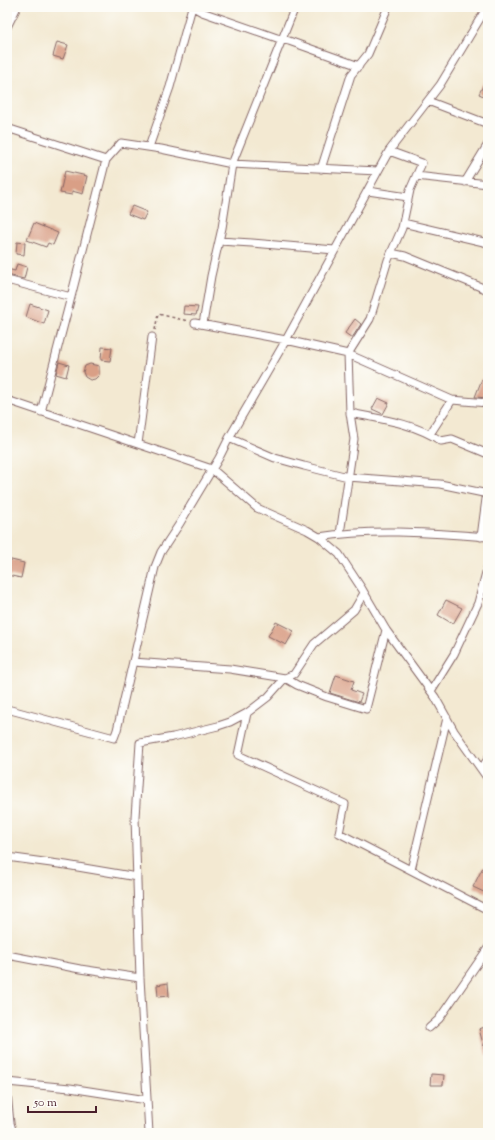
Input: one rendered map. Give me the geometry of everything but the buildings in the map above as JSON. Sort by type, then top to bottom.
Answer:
[{"type":"street","points":[[7,26],[17,7]]},
{"type":"street","points":[[149,147],[170,87],[192,7],[282,39],[289,40],[358,66]]},
{"type":"street","points":[[203,324],[211,276],[222,228],[232,164],[295,7]]},
{"type":"street","points":[[322,169],[351,75],[368,54],[388,7]]},
{"type":"street","points":[[7,709],[114,738],[155,567],[161,552],[219,458],[336,250],[389,151],[440,85],[487,7]]},
{"type":"street","points":[[428,101],[488,124]]},
{"type":"street","points":[[7,128],[106,160]]},
{"type":"street","points":[[41,412],[106,160],[121,143],[149,147],[232,164],[378,171]]},
{"type":"street","points":[[465,182],[488,144]]},
{"type":"street","points":[[340,534],[354,439],[350,412],[348,354],[370,319],[391,253],[402,228],[410,190],[422,163],[389,151]]},
{"type":"street","points":[[416,176],[488,184]]},
{"type":"street","points":[[368,191],[408,197]]},
{"type":"street","points":[[403,223],[488,243]]},
{"type":"street","points":[[219,242],[252,243],[336,250]]},
{"type":"street","points":[[391,253],[405,256],[488,290]]},
{"type":"street","points":[[7,280],[71,297]]},
{"type":"street","points":[[195,323],[286,340],[348,354],[452,400],[488,403]]},
{"type":"street","points":[[138,444],[152,337]]},
{"type":"street","points":[[7,400],[212,468],[257,508],[307,530],[319,537],[339,554],[386,630],[431,691],[454,731],[488,779]]},
{"type":"street","points":[[430,434],[452,400]]},
{"type":"street","points":[[350,412],[406,424],[430,434],[441,441],[452,439],[488,454]]},
{"type":"street","points":[[229,438],[275,458],[348,477],[440,484],[488,494],[486,500],[485,537],[448,534],[368,532],[319,537]]},
{"type":"street","points":[[431,691],[454,654],[478,603],[488,565]]},
{"type":"street","points":[[149,1133],[140,978],[135,817],[140,743],[218,726],[230,722],[247,713],[268,697],[285,678],[294,674],[314,644],[354,610],[364,593]]},
{"type":"street","points":[[133,662],[230,669],[285,678],[297,685],[366,709],[386,630]]},
{"type":"street","points":[[247,713],[238,755],[345,804],[339,834],[488,910]]},
{"type":"street","points":[[411,870],[447,718]]},
{"type":"street","points":[[481,770],[488,759]]},
{"type":"street","points":[[7,857],[66,865],[137,878]]},
{"type":"street","points":[[429,1028],[438,1019],[488,948]]},
{"type":"street","points":[[7,955],[80,969],[140,978]]},
{"type":"street","points":[[7,1082],[70,1088],[147,1100]]},
{"type":"street","points":[[7,1093],[10,1123],[13,1133]]},
{"type":"path","points":[[152,337],[156,327],[158,314],[195,323]]}]
